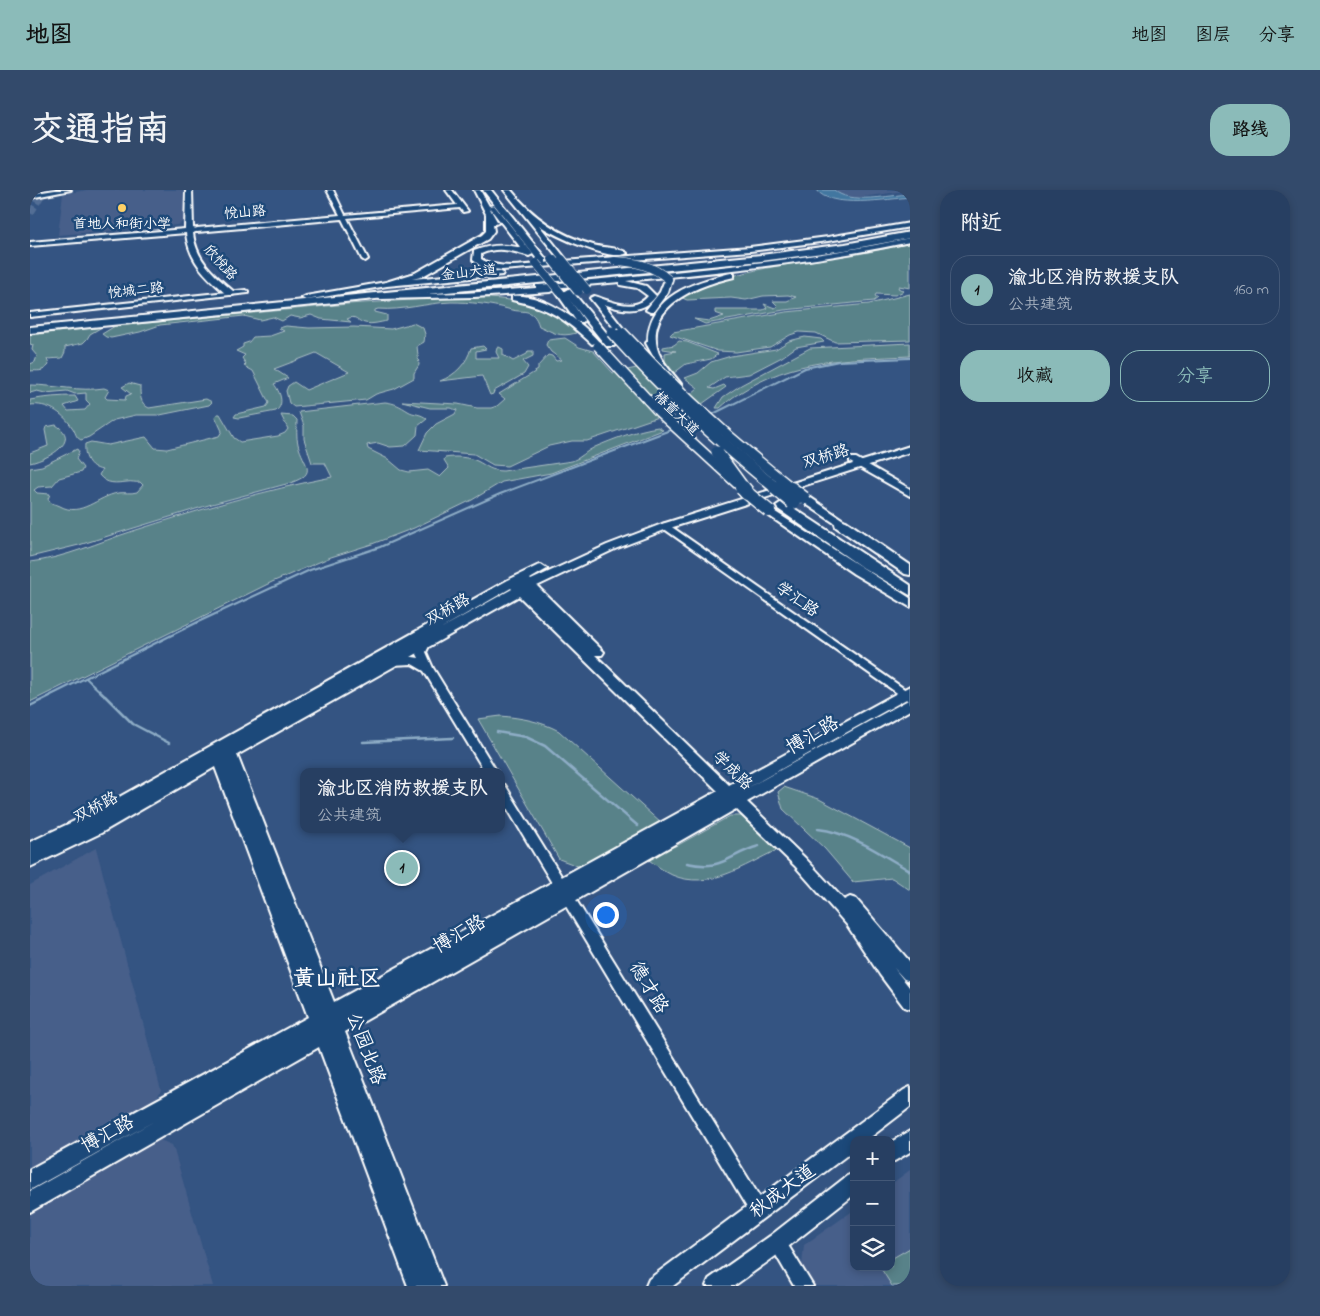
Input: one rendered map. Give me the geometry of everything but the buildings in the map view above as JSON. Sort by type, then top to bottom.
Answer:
[{"type":"highway","name":"椿萱大道","points":[[487,190],[549,261]]},
{"type":"highway","name":"椿萱大道","points":[[497,190],[637,376],[722,451],[878,560],[910,579]]},
{"type":"highway","points":[[761,259],[885,230]]},
{"type":"highway","name":"金山大道","points":[[30,324],[761,259],[839,242],[910,230]]},
{"type":"highway","name":"金山大道","points":[[30,331],[761,259],[909,238]]},
{"type":"highway","points":[[722,451],[782,481]]},
{"type":"highway","points":[[722,451],[747,493]]},
{"type":"highway","name":"椿萱大道","points":[[793,502],[865,563],[910,591]]},
{"type":"highway","points":[[841,524],[910,571]]},
{"type":"highway","points":[[806,536],[910,597]]},
{"type":"main road","points":[[30,195],[51,190]]},
{"type":"main road","points":[[30,195],[68,190]]},
{"type":"main road","name":"欣悦路","points":[[189,190],[193,229]]},
{"type":"main road","name":"欣悦路","points":[[196,190],[192,250],[196,260],[238,293]]},
{"type":"main road","points":[[451,266],[457,258],[493,237],[496,231],[478,190]]},
{"type":"main road","points":[[478,190],[529,254]]},
{"type":"main road","points":[[362,298],[550,290],[616,283],[634,284],[647,290],[652,296],[648,302],[636,307],[620,307],[573,291],[549,261],[525,212],[507,190]]},
{"type":"main road","points":[[525,212],[562,238],[589,247],[649,256]]},
{"type":"main road","points":[[387,284],[418,275],[479,242],[490,231],[489,215]]},
{"type":"main road","points":[[549,261],[517,249],[502,247],[486,249],[477,253],[477,260],[486,266],[502,268],[750,249],[910,225]]},
{"type":"main road","name":"悦山路","points":[[30,243],[193,229]]},
{"type":"main road","points":[[650,322],[682,292],[761,259]]},
{"type":"main road","points":[[539,287],[761,259]]},
{"type":"main road","points":[[306,298],[387,284],[615,262],[631,262],[649,266],[668,279],[668,286],[663,295],[651,308],[647,335],[663,367],[693,404]]},
{"type":"main road","points":[[465,295],[505,296],[540,303],[566,315],[608,339],[642,354],[739,447],[782,481],[793,502],[841,524],[910,565]]},
{"type":"main road","points":[[594,298],[608,339],[648,402],[704,456],[769,511],[910,603]]},
{"type":"main road","name":"双桥路","points":[[321,695],[390,662],[521,584],[611,546],[860,461],[910,440]]},
{"type":"main road","name":"双桥路","points":[[30,849],[174,778],[603,540],[657,520],[860,461],[910,449]]},
{"type":"main road","name":"学成路","points":[[521,584],[832,882],[910,974]]},
{"type":"main road","name":"博汇路","points":[[30,1202],[326,1025],[909,697]]},
{"type":"main road","name":"公园北路","points":[[222,751],[326,1025],[418,1286]]},
{"type":"main road","name":"双桥路","points":[[30,861],[96,829],[174,778]]},
{"type":"main road","name":"学成路","points":[[738,794],[852,920],[910,1001]]},
{"type":"main road","name":"博汇路","points":[[30,1180],[326,1025]]},
{"type":"main road","name":"公园北路","points":[[326,1025],[434,1286]]},
{"type":"main road","name":"秋成大道","points":[[656,1286],[910,1096]]},
{"type":"main road","points":[[895,1151],[910,1140]]},
{"type":"main road","points":[[716,1286],[850,1186]]},
{"type":"street","points":[[330,190],[365,259]]},
{"type":"street","name":"悦山路","points":[[193,229],[462,208],[450,190]]},
{"type":"street","name":"悦城二路","points":[[30,315],[238,293]]},
{"type":"street","points":[[860,461],[910,488]]},
{"type":"street","points":[[860,461],[910,493]]},
{"type":"street","name":"学汇路","points":[[666,526],[909,697]]},
{"type":"street","points":[[426,642],[421,652],[428,668],[489,768]]},
{"type":"street","points":[[390,662],[411,659],[428,668]]},
{"type":"street","name":"德才路","points":[[505,795],[758,1210]]},
{"type":"street","points":[[777,1242],[804,1286]]},
{"type":"shaded area","name":"首地人和街小学","points":[[87,190],[183,190],[183,222],[177,225],[58,235],[63,194]]},
{"type":"shaded area","points":[[817,190],[834,190],[841,195],[860,198],[910,194],[910,197],[875,201],[846,201],[824,196]]},
{"type":"shaded area","points":[[834,190],[910,190],[856,198],[839,194]]},
{"type":"shaded area","points":[[96,848],[161,1090],[154,1104],[30,1173],[30,885]]},
{"type":"shaded area","points":[[160,1140],[172,1145],[174,1150],[213,1286],[30,1286],[30,1209]]},
{"type":"shaded area","points":[[910,1170],[910,1286],[815,1286],[802,1265],[804,1245],[850,1213],[850,1271],[895,1271],[895,1181]]},
{"type":"green space","points":[[910,243],[910,288],[899,286],[898,288],[904,291],[895,295],[876,294],[875,296],[878,298],[874,301],[784,310],[705,324],[694,319],[709,321],[724,316],[715,313],[715,310],[763,310],[767,308],[764,304],[775,308],[778,306],[773,301],[787,301],[796,297],[788,295],[763,296],[746,300],[731,298],[687,300],[680,297],[722,279],[744,273],[858,254]]},
{"type":"green space","points":[[910,294],[910,340],[835,342],[816,333],[799,332],[770,347],[736,352],[718,351],[670,335],[673,332],[786,312],[869,304]]},
{"type":"green space","points":[[458,297],[490,298],[537,306],[564,321],[576,333],[561,335],[552,332],[539,326],[534,316],[527,312],[465,302],[451,302],[396,309],[378,309],[375,312],[387,315],[387,321],[373,324],[367,324],[353,317],[347,319],[351,322],[321,319],[311,315],[300,318],[290,316],[282,321],[273,317],[260,320],[244,316],[160,325],[140,332],[111,338],[102,334],[115,326],[348,304]]},
{"type":"green space","points":[[413,323],[423,328],[425,334],[424,342],[417,346],[419,365],[414,373],[414,378],[394,389],[376,394],[366,400],[294,407],[289,403],[286,391],[288,386],[294,382],[306,390],[349,372],[316,353],[274,369],[288,378],[274,384],[280,394],[281,401],[276,411],[239,418],[234,417],[236,414],[266,407],[269,403],[253,371],[244,366],[246,364],[242,358],[245,355],[236,351],[253,337],[270,336],[284,331],[279,328],[286,326],[391,329]]},
{"type":"green space","points":[[102,327],[90,334],[83,343],[65,347],[62,358],[47,359],[49,365],[44,369],[30,371],[30,364],[35,362],[37,356],[32,350],[33,345],[30,344],[30,335]]},
{"type":"green space","points":[[805,337],[821,339],[824,342],[796,347],[782,357],[749,374],[725,377],[709,388],[714,389],[724,385],[726,387],[702,404],[587,441],[572,441],[549,446],[507,466],[493,465],[474,454],[419,450],[427,433],[436,424],[455,414],[457,410],[430,408],[402,401],[458,404],[477,408],[497,406],[505,399],[499,394],[538,370],[538,366],[548,355],[552,356],[556,361],[562,360],[551,352],[546,345],[548,340],[565,338],[579,347],[593,351],[613,373],[665,362],[665,353],[676,351],[663,349],[663,347],[674,345],[679,341],[687,342],[718,354],[711,359],[686,364],[674,373],[688,392],[692,393],[698,388],[685,378],[698,373],[711,362],[731,356],[776,349],[789,341]]},
{"type":"green space","points":[[910,343],[910,356],[843,360],[800,367],[780,373],[759,382],[735,396],[720,408],[716,408],[723,397],[741,385],[810,348]]},
{"type":"green space","points":[[483,346],[486,349],[476,351],[476,358],[499,358],[496,352],[499,347],[503,349],[503,355],[513,361],[527,354],[528,351],[533,351],[533,356],[523,361],[528,367],[524,374],[490,395],[482,376],[440,381],[460,368],[467,359],[471,348]]},
{"type":"green space","points":[[129,383],[140,386],[142,402],[149,408],[206,399],[212,402],[209,405],[160,415],[136,415],[114,420],[89,437],[81,440],[59,413],[42,405],[30,405],[30,400],[69,396],[75,396],[78,401],[64,406],[68,411],[85,410],[90,404],[86,400],[86,393],[75,394],[67,391],[45,393],[37,391],[30,393],[30,385],[86,389],[104,388],[109,390],[105,397],[107,399],[125,400],[126,396],[131,394],[122,387]]},
{"type":"green space","points":[[385,402],[397,405],[427,419],[418,426],[417,435],[405,446],[390,447],[378,443],[367,445],[368,449],[388,459],[401,470],[409,472],[428,470],[440,477],[449,468],[444,460],[445,458],[470,459],[492,469],[503,471],[572,461],[595,447],[626,435],[658,427],[663,430],[551,473],[502,482],[472,500],[414,528],[331,557],[272,582],[30,702],[30,562],[69,553],[133,531],[232,501],[332,477],[325,463],[312,463],[304,439],[304,426],[299,412]]},
{"type":"green space","points":[[220,414],[234,438],[240,442],[278,436],[285,433],[288,429],[281,415],[293,416],[297,420],[297,441],[307,468],[305,476],[290,483],[212,504],[79,545],[30,557],[30,468],[42,466],[77,449],[79,452],[76,459],[83,468],[81,472],[59,478],[52,486],[38,487],[34,490],[37,493],[50,494],[48,499],[53,504],[68,509],[82,508],[111,495],[137,492],[143,485],[140,482],[108,482],[102,478],[99,475],[102,470],[90,464],[88,460],[85,453],[85,444],[91,442],[108,445],[146,437],[155,448],[167,449],[219,436],[222,431],[215,416]]},
{"type":"green space","points":[[56,425],[63,431],[64,444],[52,454],[30,463],[30,453],[48,446],[46,427]]},
{"type":"green space","points":[[501,716],[531,720],[559,731],[662,824],[583,868],[559,859],[478,719]]},
{"type":"green space","points":[[784,787],[819,799],[910,848],[910,890],[892,878],[853,882],[825,849],[783,809],[778,792]]},
{"type":"green space","points":[[730,816],[741,816],[777,850],[726,874],[699,880],[672,875],[646,858],[680,844]]},
{"type":"green space","points":[[910,1248],[910,1286],[892,1286],[883,1271],[895,1271],[895,1257]]},
{"type":"waterway","points":[[711,415],[805,368],[839,361],[910,358]]},
{"type":"waterway","points":[[678,427],[694,421]]},
{"type":"waterway","points":[[47,697],[198,622],[310,570],[380,547],[500,494],[673,429]]},
{"type":"waterway","points":[[87,679],[106,697]]},
{"type":"waterway","points":[[30,706],[50,696]]},
{"type":"waterway","points":[[106,697],[133,724],[169,743]]},
{"type":"waterway","points":[[497,732],[526,737],[545,746],[638,826]]},
{"type":"waterway","points":[[363,742],[453,738]]},
{"type":"waterway","points":[[818,829],[831,831],[854,840],[877,851],[910,871]]},
{"type":"waterway","points":[[687,863],[699,865],[718,864],[759,846]]},
{"type":"tunnel","points":[[30,213],[44,190]]},
{"type":"tunnel","points":[[452,273],[463,284],[486,289],[539,287]]},
{"type":"place","name":"首地人和街小学","points":[[122,208]]},
{"type":"place","name":"渝北区消防救援支队","points":[[402,868]]},
{"type":"district","name":"黄山社区","points":[[337,980]]}]
